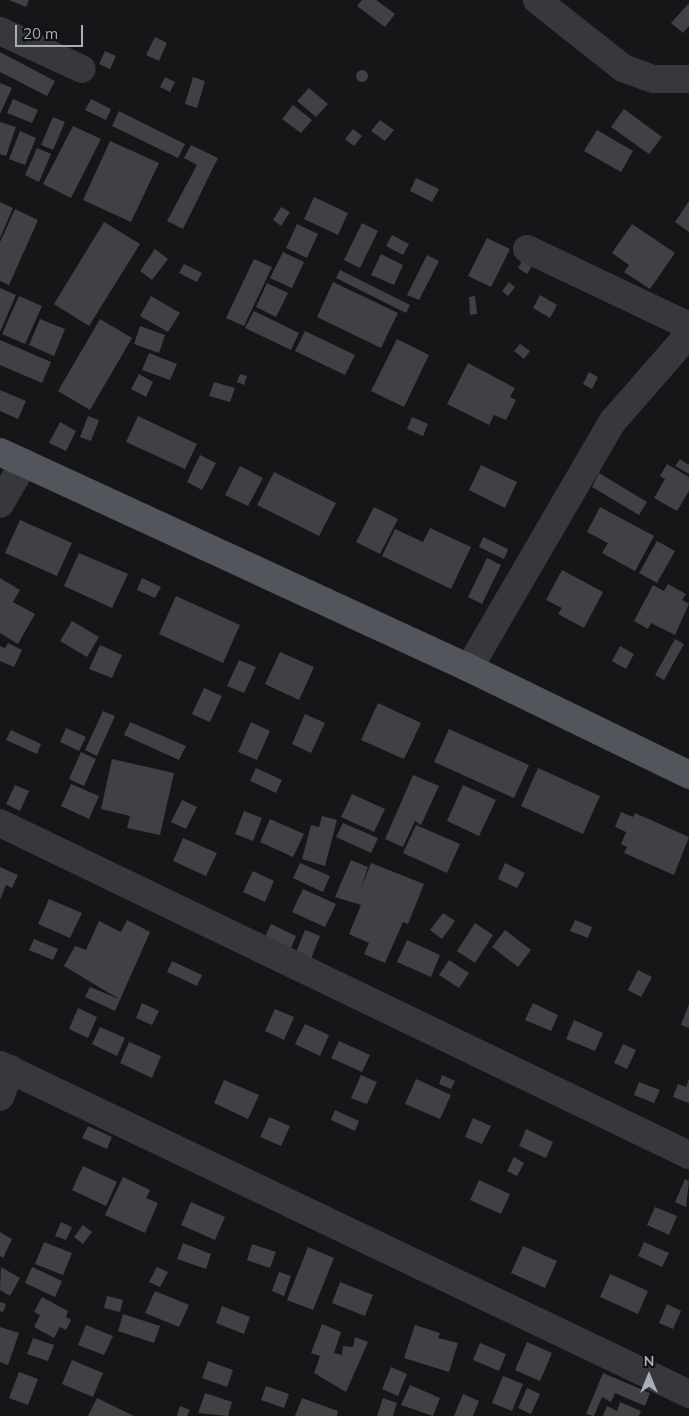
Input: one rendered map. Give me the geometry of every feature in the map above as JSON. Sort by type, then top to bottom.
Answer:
[{"type":"main road","points":[[12,457],[469,668],[689,774]]},
{"type":"street","points":[[537,0],[623,68],[654,79],[689,79]]},
{"type":"street","points":[[0,31],[82,69]]},
{"type":"street","points":[[527,249],[689,326]]},
{"type":"street","points":[[469,668],[613,421],[689,334]]},
{"type":"street","points":[[0,504],[12,457]]},
{"type":"street","points":[[0,823],[689,1155]]},
{"type":"street","points":[[0,1097],[5,1067],[689,1394]]},
{"type":"building","points":[[9,0],[29,0],[26,7]]},
{"type":"building","points":[[362,0],[376,0],[395,14],[385,27],[357,6]]},
{"type":"building","points":[[689,3],[689,26],[683,33],[671,23]]},
{"type":"building","points":[[155,37],[167,43],[159,61],[146,55]]},
{"type":"building","points":[[105,51],[116,56],[110,69],[99,64]]},
{"type":"building","points":[[0,52],[55,81],[47,96],[0,72]]},
{"type":"building","points":[[360,70],[364,70],[368,76],[364,82],[360,82],[356,78],[356,74]]},
{"type":"building","points":[[165,77],[175,82],[170,92],[160,87]]},
{"type":"building","points":[[193,77],[205,81],[197,108],[185,104]]},
{"type":"building","points":[[0,83],[12,88],[0,114]]},
{"type":"building","points":[[309,88],[328,104],[316,117],[297,101]]},
{"type":"building","points":[[13,99],[38,110],[32,123],[7,113]]},
{"type":"building","points":[[91,99],[111,109],[106,120],[85,110]]},
{"type":"building","points":[[293,105],[312,120],[301,133],[282,119]]},
{"type":"building","points":[[624,109],[662,137],[649,154],[611,127]]},
{"type":"building","points":[[119,111],[185,144],[178,158],[112,126]]},
{"type":"building","points":[[53,117],[65,122],[53,150],[41,145]]},
{"type":"building","points":[[380,120],[394,130],[385,141],[371,131]]},
{"type":"building","points":[[0,122],[16,127],[6,156],[0,154]]},
{"type":"building","points":[[73,126],[101,139],[71,198],[43,184]]},
{"type":"building","points":[[353,129],[362,136],[354,146],[345,139]]},
{"type":"building","points":[[597,130],[633,151],[621,172],[584,151]]},
{"type":"building","points":[[20,131],[36,138],[25,165],[9,159]]},
{"type":"building","points":[[110,141],[159,163],[131,222],[83,200]]},
{"type":"building","points":[[191,145],[218,158],[183,229],[167,221],[197,165],[184,158]]},
{"type":"building","points":[[37,148],[51,154],[39,182],[25,175]]},
{"type":"building","points":[[416,178],[439,189],[432,202],[410,191]]},
{"type":"building","points":[[314,197],[348,213],[338,235],[304,219]]},
{"type":"building","points":[[689,201],[689,232],[675,222]]},
{"type":"building","points":[[0,202],[13,208],[0,238]]},
{"type":"building","points":[[281,207],[290,212],[281,226],[273,220]]},
{"type":"building","points":[[15,209],[38,220],[9,285],[0,281],[0,242]]},
{"type":"building","points":[[104,222],[140,244],[89,326],[54,304]]},
{"type":"building","points":[[362,223],[378,231],[360,268],[344,260]]},
{"type":"building","points":[[297,224],[318,234],[307,258],[286,248]]},
{"type":"building","points":[[632,224],[675,253],[650,289],[624,272],[629,265],[612,253]]},
{"type":"building","points":[[392,235],[409,244],[403,255],[386,246]]},
{"type":"building","points":[[487,238],[510,249],[491,287],[468,276]]},
{"type":"building","points":[[155,249],[168,259],[152,280],[140,271]]},
{"type":"building","points":[[283,252],[304,262],[292,288],[270,278]]},
{"type":"building","points":[[381,254],[403,265],[394,285],[371,275]]},
{"type":"building","points":[[427,255],[439,261],[419,300],[407,295]]},
{"type":"building","points":[[524,258],[533,264],[527,274],[518,268]]},
{"type":"building","points":[[254,259],[272,267],[244,326],[226,318]]},
{"type":"building","points":[[184,264],[202,273],[197,282],[179,273]]},
{"type":"building","points":[[340,270],[410,305],[406,313],[336,278]]},
{"type":"building","points":[[333,282],[398,313],[381,348],[317,317]]},
{"type":"building","points":[[509,282],[515,287],[508,296],[502,291]]},
{"type":"building","points":[[267,283],[288,293],[276,317],[256,307]]},
{"type":"building","points":[[0,288],[16,295],[0,332]]},
{"type":"building","points":[[540,295],[557,305],[550,318],[533,308]]},
{"type":"building","points":[[19,296],[42,306],[25,344],[2,334]]},
{"type":"building","points":[[151,296],[180,313],[168,332],[140,316]]},
{"type":"building","points":[[475,296],[477,314],[470,315],[469,297]]},
{"type":"building","points":[[254,311],[299,333],[291,350],[245,328]]},
{"type":"building","points":[[40,319],[65,329],[54,356],[29,345]]},
{"type":"building","points":[[100,319],[132,338],[90,410],[58,391]]},
{"type":"building","points":[[140,326],[165,335],[159,353],[134,344]]},
{"type":"building","points":[[305,331],[355,355],[345,375],[295,351]]},
{"type":"building","points":[[397,339],[429,355],[404,407],[371,391]]},
{"type":"building","points":[[0,340],[51,362],[42,383],[0,365]]},
{"type":"building","points":[[520,344],[530,351],[524,359],[514,351]]},
{"type":"building","points":[[149,353],[177,364],[170,380],[142,370]]},
{"type":"building","points":[[468,363],[515,388],[510,397],[516,400],[506,420],[494,415],[489,425],[447,404]]},
{"type":"building","points":[[589,372],[598,377],[592,389],[583,384]]},
{"type":"building","points":[[139,374],[153,382],[146,397],[131,389]]},
{"type":"building","points":[[240,374],[247,376],[244,385],[237,382]]},
{"type":"building","points":[[214,382],[235,388],[230,402],[209,396]]},
{"type":"building","points":[[0,390],[26,401],[18,419],[0,411]]},
{"type":"building","points":[[88,416],[99,420],[91,441],[80,437]]},
{"type":"building","points":[[138,416],[197,444],[185,469],[126,442]]},
{"type":"building","points":[[412,417],[428,424],[423,436],[407,429]]},
{"type":"building","points":[[60,422],[76,431],[66,451],[49,443]]},
{"type":"building","points":[[200,455],[216,463],[202,490],[187,482]]},
{"type":"building","points":[[680,459],[689,465],[689,474],[675,466]]},
{"type":"building","points":[[667,464],[689,477],[689,491],[677,511],[654,498],[665,479],[660,476]]},
{"type":"building","points":[[481,465],[517,482],[505,508],[469,490]]},
{"type":"building","points":[[240,466],[263,478],[248,506],[225,495]]},
{"type":"building","points":[[274,472],[336,503],[319,536],[257,505]]},
{"type":"building","points":[[599,473],[647,502],[639,515],[592,487]]},
{"type":"building","points":[[374,507],[398,519],[380,554],[356,542]]},
{"type":"building","points":[[600,507],[654,536],[635,571],[602,553],[608,543],[587,532]]},
{"type":"building","points":[[20,520],[72,543],[57,576],[5,553]]},
{"type":"building","points":[[430,528],[471,547],[451,589],[382,556],[395,529],[423,542]]},
{"type":"building","points":[[483,537],[508,549],[504,559],[479,547]]},
{"type":"building","points":[[657,541],[675,551],[657,583],[639,573]]},
{"type":"building","points":[[79,553],[128,574],[112,608],[64,586]]},
{"type":"building","points":[[487,558],[501,565],[482,604],[468,597]]},
{"type":"building","points":[[562,570],[603,592],[584,628],[558,614],[562,608],[546,600]]},
{"type":"building","points":[[0,578],[20,590],[13,602],[35,614],[18,644],[0,633]]},
{"type":"building","points":[[142,578],[161,587],[155,598],[137,590]]},
{"type":"building","points":[[668,584],[686,594],[682,600],[689,604],[675,635],[651,623],[648,629],[634,621],[653,585],[664,591]]},
{"type":"building","points":[[176,596],[240,625],[223,663],[159,634]]},
{"type":"building","points":[[72,621],[99,637],[87,657],[60,641]]},
{"type":"building","points":[[675,639],[684,644],[664,680],[655,675]]},
{"type":"building","points":[[8,643],[22,650],[14,667],[0,661],[0,646],[5,648]]},
{"type":"building","points":[[100,645],[122,655],[112,678],[89,669]]},
{"type":"building","points":[[620,646],[634,654],[626,669],[612,661]]},
{"type":"building","points":[[280,652],[314,667],[299,700],[265,684]]},
{"type":"building","points":[[239,660],[256,667],[244,693],[227,686]]},
{"type":"building","points":[[204,688],[222,696],[210,722],[192,714]]},
{"type":"building","points":[[378,703],[421,723],[404,759],[361,740]]},
{"type":"building","points":[[103,711],[115,716],[97,756],[85,750]]},
{"type":"building","points":[[305,714],[325,723],[311,753],[292,744]]},
{"type":"building","points":[[130,722],[186,746],[179,760],[124,735]]},
{"type":"building","points":[[251,722],[270,731],[257,760],[238,752]]},
{"type":"building","points":[[66,728],[86,737],[79,751],[60,742]]},
{"type":"building","points":[[449,729],[529,765],[514,798],[434,762]]},
{"type":"building","points":[[11,730],[41,744],[37,754],[6,740]]},
{"type":"building","points":[[81,752],[96,759],[84,786],[69,779]]},
{"type":"building","points":[[112,759],[174,773],[160,835],[127,828],[130,816],[101,809]]},
{"type":"building","points":[[256,768],[282,780],[276,793],[250,781]]},
{"type":"building","points":[[538,768],[600,796],[583,834],[521,806]]},
{"type":"building","points":[[413,775],[439,786],[421,825],[415,821],[403,847],[385,839]]},
{"type":"building","points":[[71,784],[99,796],[89,819],[61,806]]},
{"type":"building","points":[[15,785],[29,791],[20,811],[6,804]]},
{"type":"building","points":[[463,785],[496,800],[479,836],[447,821]]},
{"type":"building","points":[[352,794],[385,809],[374,832],[341,817]]},
{"type":"building","points":[[182,800],[197,807],[186,829],[171,822]]},
{"type":"building","points":[[244,811],[262,818],[253,841],[235,834]]},
{"type":"building","points":[[621,812],[633,817],[635,813],[689,837],[674,875],[624,853],[627,847],[621,844],[626,832],[615,827]]},
{"type":"building","points":[[322,816],[337,820],[325,866],[302,859],[311,825],[319,827]]},
{"type":"building","points":[[270,819],[304,834],[293,857],[260,842]]},
{"type":"building","points":[[343,823],[378,838],[371,853],[336,837]]},
{"type":"building","points":[[416,825],[460,844],[447,873],[403,853]]},
{"type":"building","points":[[183,838],[217,853],[206,876],[173,861]]},
{"type":"building","points":[[351,860],[368,867],[361,889],[371,863],[424,884],[408,924],[403,922],[385,963],[364,954],[369,943],[349,934],[361,905],[335,897]]},
{"type":"building","points":[[300,863],[330,876],[323,892],[293,878]]},
{"type":"building","points":[[505,863],[525,873],[517,888],[498,879]]},
{"type":"building","points":[[0,867],[18,875],[12,888],[6,885],[0,900]]},
{"type":"building","points":[[253,871],[274,881],[265,902],[243,892]]},
{"type":"building","points":[[303,889],[336,904],[325,927],[292,912]]},
{"type":"building","points":[[49,899],[82,913],[70,938],[38,924]]},
{"type":"building","points":[[443,913],[455,921],[442,939],[430,930]]},
{"type":"building","points":[[127,920],[150,932],[115,1011],[85,997],[90,987],[119,999],[64,966],[75,946],[86,950],[99,921],[121,932]]},
{"type":"building","points":[[575,920],[592,927],[588,938],[570,931]]},
{"type":"building","points":[[475,923],[493,935],[475,963],[457,951]]},
{"type":"building","points":[[271,924],[296,936],[289,953],[263,941]]},
{"type":"building","points":[[305,930],[320,936],[310,961],[295,955]]},
{"type":"building","points":[[505,930],[531,950],[518,967],[492,947]]},
{"type":"building","points":[[34,939],[58,949],[53,960],[29,950]]},
{"type":"building","points":[[407,940],[440,955],[431,977],[397,962]]},
{"type":"building","points":[[449,960],[469,973],[459,988],[439,975]]},
{"type":"building","points":[[172,961],[202,975],[197,986],[167,972]]},
{"type":"building","points":[[638,970],[652,977],[641,997],[628,990]]},
{"type":"building","points":[[142,1003],[159,1011],[152,1025],[136,1018]]},
{"type":"building","points":[[533,1003],[558,1015],[551,1031],[525,1020]]},
{"type":"building","points":[[689,1004],[689,1028],[681,1025]]},
{"type":"building","points":[[78,1008],[97,1017],[88,1038],[69,1029]]},
{"type":"building","points":[[275,1009],[294,1017],[284,1040],[265,1031]]},
{"type":"building","points":[[574,1020],[603,1033],[595,1051],[566,1039]]},
{"type":"building","points":[[305,1024],[329,1035],[320,1056],[295,1044]]},
{"type":"building","points":[[100,1027],[125,1038],[117,1056],[92,1044]]},
{"type":"building","points":[[339,1041],[370,1055],[362,1072],[331,1058]]},
{"type":"building","points":[[129,1042],[161,1056],[152,1078],[120,1063]]},
{"type":"building","points":[[623,1044],[636,1050],[627,1069],[614,1063]]},
{"type":"building","points":[[361,1075],[377,1082],[367,1104],[351,1098]]},
{"type":"building","points":[[442,1075],[455,1081],[451,1089],[439,1084]]},
{"type":"building","points":[[416,1079],[451,1095],[440,1119],[405,1104]]},
{"type":"building","points":[[689,1079],[689,1103],[673,1097],[678,1084],[686,1087]]},
{"type":"building","points":[[224,1080],[259,1095],[248,1119],[214,1103]]},
{"type":"building","points":[[639,1082],[660,1090],[654,1103],[634,1095]]},
{"type":"building","points":[[335,1110],[359,1121],[355,1131],[331,1120]]},
{"type":"building","points":[[269,1117],[290,1126],[281,1146],[260,1137]]},
{"type":"building","points":[[473,1118],[491,1126],[482,1144],[465,1137]]},
{"type":"building","points":[[88,1126],[112,1137],[107,1149],[82,1138]]},
{"type":"building","points":[[526,1129],[553,1142],[546,1158],[519,1146]]},
{"type":"building","points":[[514,1157],[524,1163],[517,1176],[507,1171]]},
{"type":"building","points":[[83,1166],[117,1182],[106,1206],[72,1190]]},
{"type":"building","points":[[123,1177],[150,1190],[146,1198],[158,1203],[145,1233],[105,1215]]},
{"type":"building","points":[[685,1179],[689,1181],[686,1207],[675,1202]]},
{"type":"building","points":[[479,1180],[510,1194],[501,1214],[470,1200]]},
{"type":"building","points":[[191,1202],[225,1217],[215,1240],[181,1225]]},
{"type":"building","points":[[655,1207],[677,1216],[669,1235],[647,1225]]},
{"type":"building","points":[[61,1222],[72,1227],[66,1240],[55,1236]]},
{"type":"building","points":[[83,1225],[92,1232],[83,1244],[74,1237]]},
{"type":"building","points":[[0,1232],[12,1239],[3,1258],[0,1256]]},
{"type":"building","points":[[44,1242],[72,1253],[63,1275],[35,1264]]},
{"type":"building","points":[[644,1242],[669,1253],[662,1267],[638,1256]]},
{"type":"building","points":[[183,1243],[211,1254],[206,1269],[177,1259]]},
{"type":"building","points":[[252,1244],[276,1252],[270,1268],[247,1260]]},
{"type":"building","points":[[523,1246],[557,1261],[545,1288],[511,1273]]},
{"type":"building","points":[[308,1247],[334,1258],[313,1310],[287,1300]]},
{"type":"building","points":[[1,1267],[20,1278],[10,1296],[0,1290]]},
{"type":"building","points":[[32,1267],[62,1281],[55,1297],[25,1283]]},
{"type":"building","points":[[157,1267],[168,1272],[160,1287],[149,1282]]},
{"type":"building","points":[[279,1272],[291,1276],[284,1296],[272,1291]]},
{"type":"building","points":[[610,1274],[648,1291],[638,1314],[600,1297]]},
{"type":"building","points":[[340,1282],[373,1295],[365,1316],[332,1303]]},
{"type":"building","points":[[155,1291],[189,1305],[179,1327],[145,1313]]},
{"type":"building","points":[[107,1296],[123,1300],[120,1312],[104,1308]]},
{"type":"building","points":[[42,1297],[68,1311],[66,1317],[71,1320],[66,1330],[60,1327],[54,1338],[34,1327],[40,1315],[34,1312]]},
{"type":"building","points":[[0,1302],[6,1304],[3,1312],[0,1311]]},
{"type":"building","points":[[667,1304],[681,1311],[673,1329],[659,1323]]},
{"type":"building","points":[[222,1306],[250,1317],[244,1334],[216,1323]]},
{"type":"building","points":[[123,1314],[160,1326],[154,1343],[118,1331]]},
{"type":"building","points":[[322,1324],[341,1332],[334,1353],[342,1355],[343,1346],[353,1347],[355,1337],[368,1342],[346,1392],[314,1373],[320,1356],[311,1353]]},
{"type":"building","points":[[86,1325],[113,1336],[104,1355],[78,1345]]},
{"type":"building","points":[[415,1325],[440,1333],[438,1338],[458,1343],[449,1372],[404,1358]]},
{"type":"building","points":[[0,1327],[19,1333],[8,1365],[0,1362]]},
{"type":"building","points":[[33,1338],[54,1345],[48,1361],[27,1354]]},
{"type":"building","points":[[527,1342],[552,1353],[540,1381],[515,1370]]},
{"type":"building","points":[[480,1343],[506,1354],[499,1371],[473,1360]]},
{"type":"building","points":[[72,1360],[103,1373],[93,1397],[62,1384]]},
{"type":"building","points":[[208,1361],[233,1370],[227,1387],[202,1378]]},
{"type":"building","points":[[391,1367],[407,1374],[398,1396],[382,1389]]},
{"type":"building","points":[[19,1372],[38,1379],[28,1405],[9,1398]]},
{"type":"building","points":[[603,1373],[650,1393],[645,1406],[615,1393],[611,1402],[602,1397],[594,1416],[586,1414]]},
{"type":"building","points":[[503,1376],[523,1384],[512,1411],[492,1403]]},
{"type":"building","points":[[410,1385],[440,1398],[433,1416],[401,1405]]},
{"type":"building","points":[[266,1386],[289,1394],[284,1408],[261,1400]]},
{"type":"building","points":[[527,1388],[540,1394],[531,1414],[518,1408]]},
{"type":"building","points":[[205,1393],[232,1402],[228,1416],[198,1413]]},
{"type":"building","points":[[463,1394],[479,1401],[473,1416],[454,1416]]},
{"type":"building","points":[[97,1398],[134,1416],[88,1416]]},
{"type":"building","points":[[302,1398],[338,1411],[337,1416],[295,1416]]},
{"type":"building","points":[[383,1398],[397,1403],[393,1416],[377,1416]]},
{"type":"building","points":[[620,1402],[641,1411],[639,1416],[603,1416],[607,1406],[617,1411]]},
{"type":"building","points":[[180,1406],[190,1410],[187,1416],[177,1416]]}]
